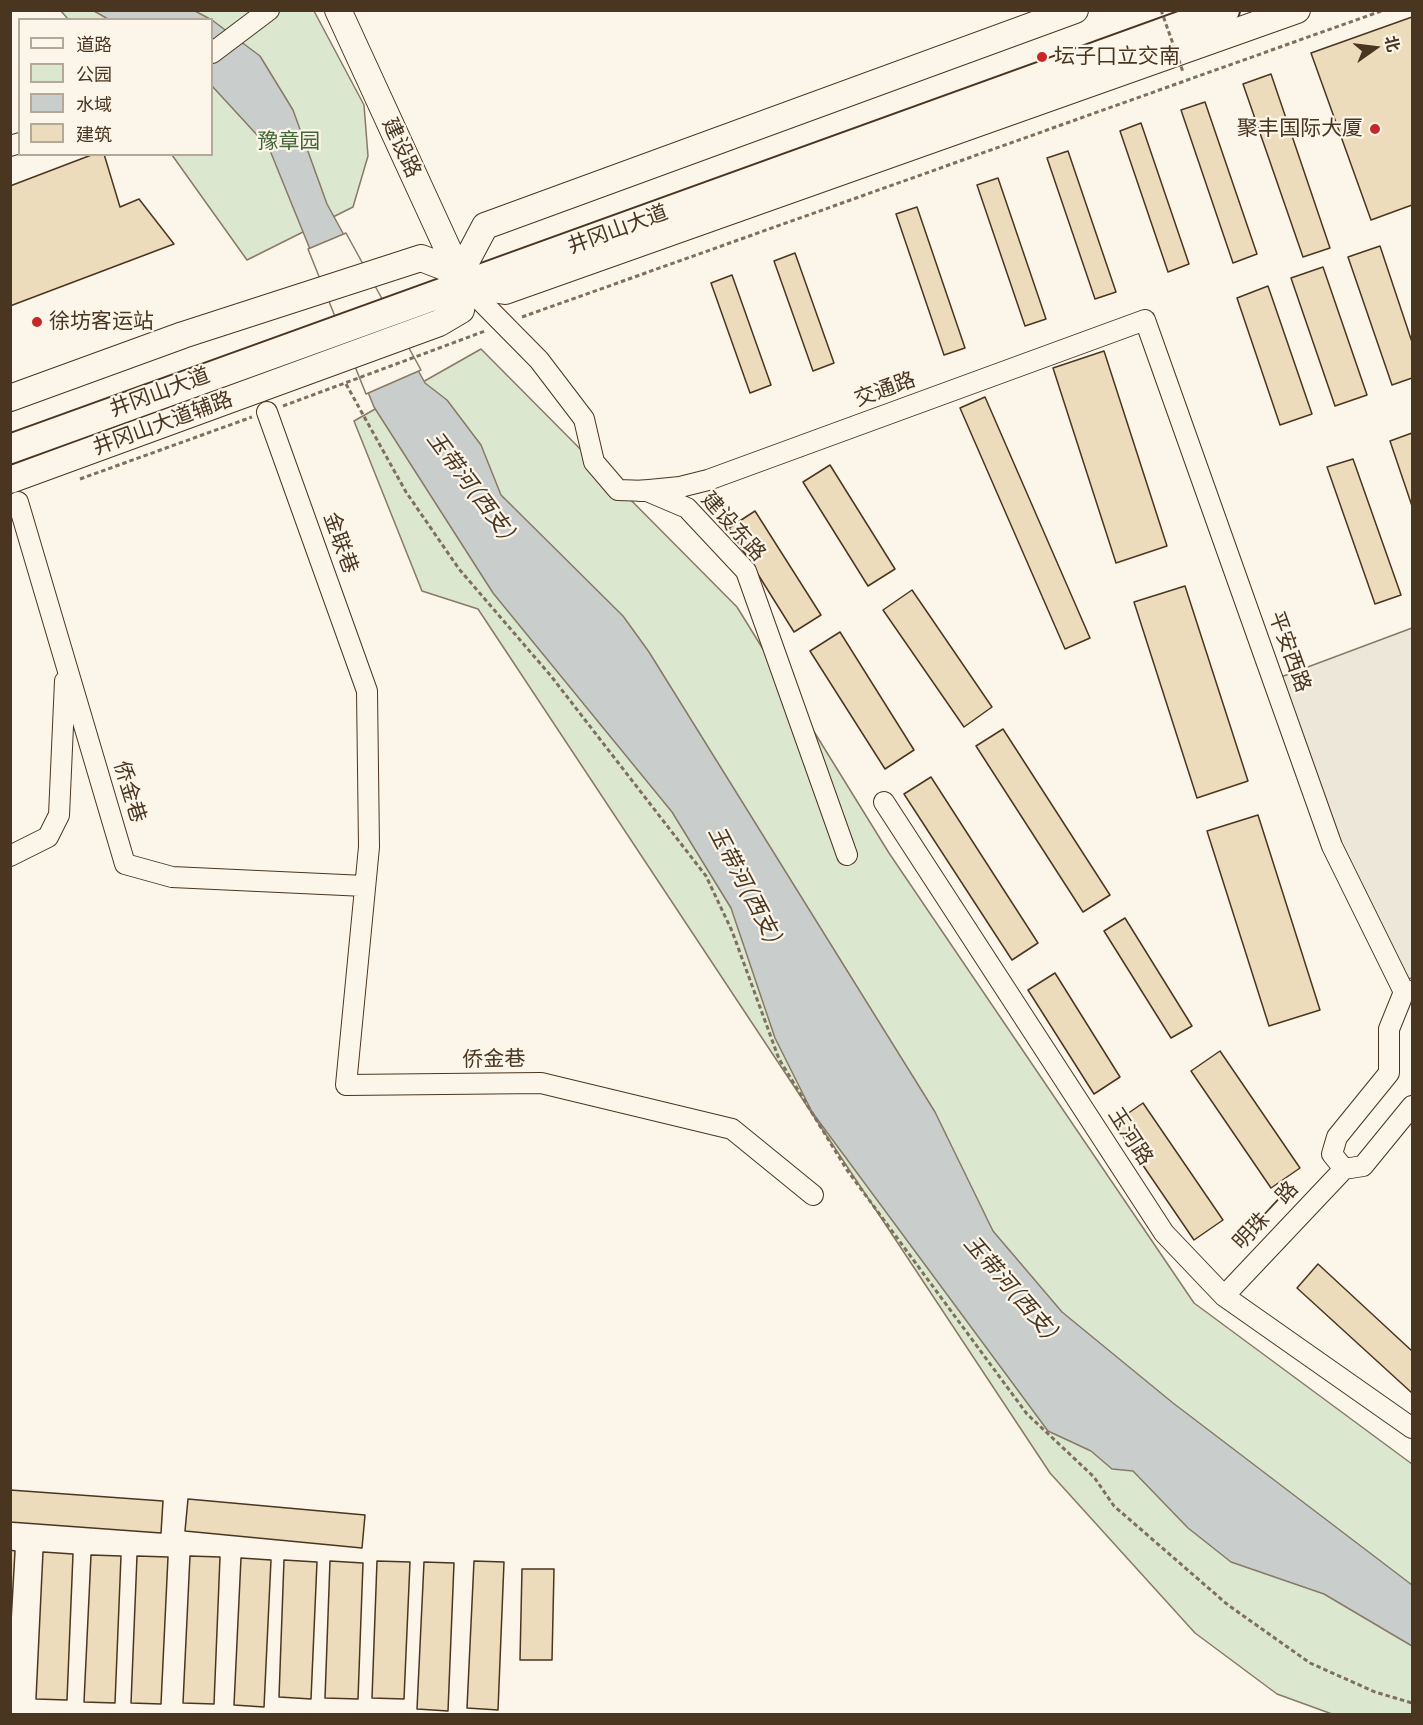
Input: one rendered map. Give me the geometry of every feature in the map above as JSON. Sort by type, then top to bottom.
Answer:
[{"type":"highway","name":"井冈山大道","points":[[462,279],[1167,10]]},
{"type":"highway","name":"井冈山大道","points":[[10,433],[462,279],[1225,10]]},
{"type":"highway","name":"井冈山大道","points":[[10,450],[321,327]]},
{"type":"main road","points":[[462,279],[485,226],[1076,10]]},
{"type":"main road","points":[[10,398],[183,335],[421,258],[462,279],[505,291],[1297,10]]},
{"type":"main road","name":"建设路","points":[[344,12],[462,279]]},
{"type":"main road","name":"井冈山大道辅路","points":[[14,491],[316,369],[439,323],[461,310],[462,279]]},
{"type":"street","points":[[213,52],[269,10]]},
{"type":"street","name":"建设东路","points":[[462,279],[539,360],[584,419],[594,462],[618,490],[647,491],[687,508],[746,571],[847,855]]},
{"type":"street","name":"交通路","points":[[639,491],[680,487],[708,480],[1145,320]]},
{"type":"street","name":"平安西路","points":[[1145,320],[1332,846],[1408,992]]},
{"type":"street","name":"金联巷","points":[[267,412],[368,691]]},
{"type":"street","name":"侨金巷","points":[[14,491],[125,864],[172,877],[365,886]]},
{"type":"street","points":[[10,856],[48,837],[59,815],[66,666]]},
{"type":"street","name":"侨金巷","points":[[368,691],[369,847],[346,1085],[541,1083],[732,1129],[813,1195]]},
{"type":"street","name":"玉河路","points":[[884,802],[1164,1233],[1224,1296],[1413,1428]]},
{"type":"street","points":[[1344,1169],[1332,1154],[1337,1137],[1389,1073],[1389,1029],[1408,992]]},
{"type":"street","name":"明珠一路","points":[[1224,1296],[1344,1169],[1363,1166],[1413,1106]]},
{"type":"path","points":[[1161,10],[1183,72]]},
{"type":"path","points":[[72,482],[346,384],[503,324],[1384,10]]},
{"type":"path","points":[[346,384],[406,492],[459,569],[551,676],[706,876],[732,932],[779,1059],[848,1170],[1027,1414],[1094,1477],[1114,1506],[1228,1605],[1310,1664],[1376,1692],[1413,1703]]},
{"type":"green space","name":"豫章园","points":[[61,11],[314,11],[364,105],[368,156],[353,207],[247,260],[173,156],[213,156],[213,18],[67,18]]},
{"type":"green space","points":[[481,349],[737,607],[889,853],[1194,1303],[1412,1464],[1412,1714],[1332,1714],[1277,1694],[1195,1633],[1050,1473],[478,609],[422,591],[354,421]]},
{"type":"shaded area","points":[[1412,628],[1412,978],[1407,979],[1339,843],[1281,677]]},
{"type":"water","points":[[94,11],[195,11],[208,18],[106,18]]},
{"type":"water","name":"玉带河(西支)","points":[[213,21],[260,56],[293,110],[327,204],[425,383],[447,400],[481,445],[501,495],[623,616],[649,652],[935,1112],[993,1231],[1062,1312],[1173,1403],[1412,1585],[1412,1646],[1324,1594],[1231,1562],[1188,1528],[1133,1471],[1112,1469],[1091,1451],[1048,1431],[812,1112],[775,1038],[731,908],[672,812],[493,593],[374,407],[269,148],[213,87]]},
{"type":"pier","points":[[346,233],[421,370],[366,394],[308,249]]},
{"type":"building","name":"聚丰国际大厦","points":[[1412,17],[1412,205],[1371,220],[1311,53]]},
{"type":"building","points":[[1271,74],[1330,248],[1303,257],[1243,84]]},
{"type":"building","points":[[1205,102],[1257,254],[1233,263],[1181,110]]},
{"type":"building","points":[[1141,123],[1189,264],[1168,272],[1120,131]]},
{"type":"building","points":[[1068,151],[1116,292],[1095,299],[1047,158]]},
{"type":"building","points":[[89,156],[105,156],[120,207],[139,199],[174,244],[10,306],[10,186]]},
{"type":"building","points":[[998,178],[1046,319],[1025,326],[977,185]]},
{"type":"building","points":[[917,207],[965,348],[944,355],[896,214]]},
{"type":"building","points":[[1380,246],[1412,342],[1412,378],[1392,385],[1348,257]]},
{"type":"building","points":[[795,253],[834,363],[813,371],[774,261]]},
{"type":"building","points":[[1323,267],[1367,395],[1335,406],[1291,278]]},
{"type":"building","points":[[732,275],[771,385],[750,393],[711,283]]},
{"type":"building","points":[[1268,286],[1312,414],[1280,425],[1237,298]]},
{"type":"building","points":[[1104,351],[1167,546],[1116,563],[1053,368]]},
{"type":"building","points":[[985,397],[1090,638],[1065,649],[960,408]]},
{"type":"building","points":[[1412,433],[1412,506],[1390,441]]},
{"type":"building","points":[[1353,459],[1401,595],[1375,604],[1327,467]]},
{"type":"building","points":[[830,465],[895,569],[868,586],[803,482]]},
{"type":"building","points":[[755,511],[821,615],[794,632],[729,528]]},
{"type":"building","points":[[1185,586],[1248,781],[1197,798],[1134,602]]},
{"type":"building","points":[[912,590],[992,707],[964,727],[883,610]]},
{"type":"building","points":[[840,632],[914,750],[885,769],[810,651]]},
{"type":"building","points":[[1003,729],[1110,895],[1083,912],[976,746]]},
{"type":"building","points":[[931,777],[1038,943],[1012,960],[904,794]]},
{"type":"building","points":[[1258,815],[1320,1010],[1269,1026],[1207,831]]},
{"type":"building","points":[[1125,918],[1192,1026],[1171,1038],[1104,931]]},
{"type":"building","points":[[1055,973],[1120,1077],[1094,1094],[1028,990]]},
{"type":"building","points":[[1220,1051],[1300,1168],[1271,1188],[1191,1071]]},
{"type":"building","points":[[1143,1103],[1223,1220],[1194,1240],[1114,1123]]},
{"type":"building","points":[[1318,1264],[1412,1351],[1412,1393],[1297,1288]]},
{"type":"building","points":[[10,1490],[163,1501],[161,1533],[10,1522]]},
{"type":"building","points":[[188,1499],[365,1515],[362,1548],[185,1531]]},
{"type":"building","points":[[10,1550],[15,1551],[10,1640]]},
{"type":"building","points":[[43,1552],[73,1554],[67,1700],[36,1699]]},
{"type":"building","points":[[91,1555],[121,1556],[115,1703],[84,1702]]},
{"type":"building","points":[[137,1556],[168,1557],[161,1704],[131,1703]]},
{"type":"building","points":[[190,1556],[220,1557],[214,1704],[183,1703]]},
{"type":"building","points":[[241,1558],[271,1560],[264,1707],[234,1705]]},
{"type":"building","points":[[284,1560],[317,1562],[311,1699],[279,1697]]},
{"type":"building","points":[[330,1561],[363,1563],[358,1699],[325,1698]]},
{"type":"building","points":[[377,1561],[410,1562],[404,1699],[372,1698]]},
{"type":"building","points":[[474,1561],[504,1562],[498,1710],[467,1708]]},
{"type":"building","points":[[424,1562],[454,1563],[448,1711],[417,1709]]},
{"type":"building","points":[[522,1569],[554,1569],[552,1660],[520,1660]]},
{"type":"place","name":"坛子口立交南","points":[[1042,57]]},
{"type":"place","name":"聚丰国际大厦","points":[[1375,129]]},
{"type":"place","name":"徐坊客运站","points":[[37,322]]}]
